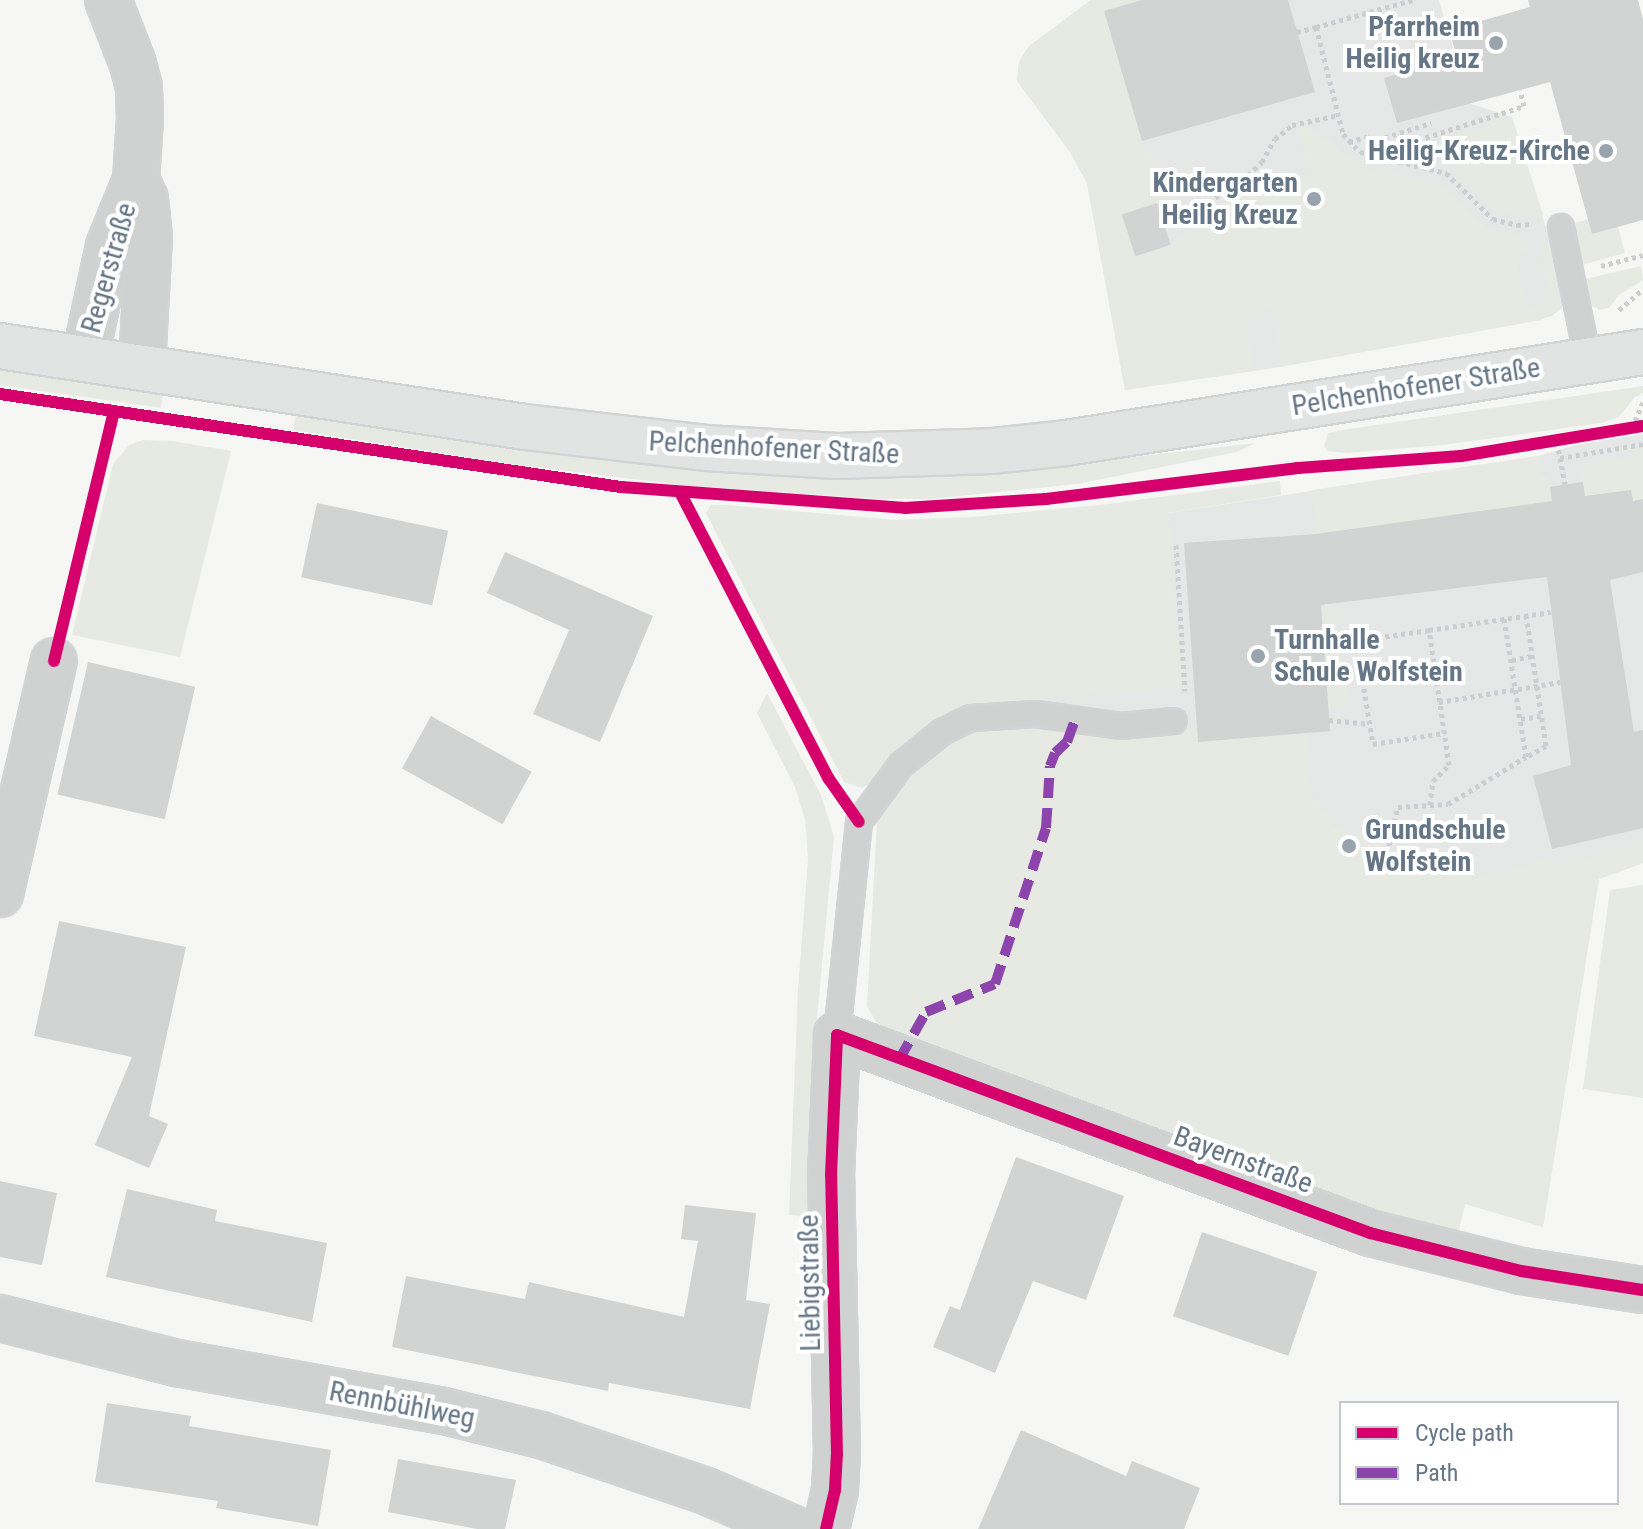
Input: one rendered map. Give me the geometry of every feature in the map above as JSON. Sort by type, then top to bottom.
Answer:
[{"type":"main road","name":"Pelchenhofener Straße","points":[[0,346],[525,427],[788,454],[903,456],[992,451],[1152,431],[1643,352]]},
{"type":"street","name":"Regerstraße","points":[[85,358],[109,246],[136,180],[139,87],[108,0]]},
{"type":"street","name":"Regerstraße","points":[[136,180],[145,199],[149,237],[142,366]]},
{"type":"street","points":[[3,873],[54,661]]},
{"type":"street","name":"Bayernstraße","points":[[837,1035],[1370,1233],[1521,1271],[1643,1290]]},
{"type":"street","name":"Liebigstraße","points":[[826,1529],[835,1490],[837,1455],[831,1175],[837,1035]]},
{"type":"street","name":"Rennbühlweg","points":[[0,1318],[177,1363],[444,1411],[541,1435],[706,1491],[794,1529]]},
{"type":"lane","points":[[1561,227],[1588,360]]},
{"type":"lane","points":[[837,1035],[859,822],[901,765],[942,732],[971,718],[1036,714],[1120,726],[1173,709]]},
{"type":"path","points":[[1297,32],[1413,0]]},
{"type":"path","points":[[1316,27],[1348,142],[1372,157],[1446,173],[1493,219],[1517,225],[1532,224]]},
{"type":"path","points":[[1348,142],[1367,137],[1402,144],[1418,140],[1524,106],[1520,90]]},
{"type":"path","points":[[1176,225],[1248,175],[1262,162],[1275,139],[1292,125],[1339,115]]},
{"type":"path","points":[[1376,141],[1431,123]]},
{"type":"path","points":[[1594,267],[1643,255]]},
{"type":"path","points":[[1615,313],[1643,289]]},
{"type":"path","points":[[1632,428],[1643,402]]},
{"type":"path","points":[[1557,442],[1565,484]]},
{"type":"path","points":[[1560,458],[1643,444]]},
{"type":"path","points":[[1173,709],[1186,696],[1176,545]]},
{"type":"path","points":[[1444,733],[1373,744],[1356,641],[1551,612]]},
{"type":"path","points":[[1385,861],[1398,807],[1448,804],[1546,746],[1526,615]]},
{"type":"path","points":[[1504,618],[1526,757]]},
{"type":"path","points":[[1429,630],[1449,765],[1433,781],[1430,805]]},
{"type":"path","points":[[1512,660],[1532,656]]},
{"type":"path","points":[[1439,702],[1560,682]]},
{"type":"path","points":[[1521,719],[1541,716]]},
{"type":"path","points":[[1329,720],[1369,724]]},
{"type":"shaded area","name":"Kindergarten Heilig Kreuz","points":[[1091,0],[1439,0],[1469,103],[1512,117],[1561,283],[1562,308],[1552,316],[1519,324],[1268,369],[1125,390],[1087,183],[1070,152],[1017,81],[1019,62],[1028,47]]},
{"type":"shaded area","points":[[1091,0],[1142,0],[1104,11],[1142,141],[1183,210],[1163,219],[1157,203],[1122,215],[1135,257],[1171,245],[1211,206],[1312,176],[1296,127],[1308,123],[1310,132],[1328,139],[1350,160],[1373,170],[1442,185],[1489,230],[1522,234],[1526,253],[1516,255],[1525,307],[1550,303],[1540,243],[1550,242],[1561,283],[1562,308],[1541,320],[1282,366],[1275,309],[1247,313],[1251,371],[1125,390],[1087,183],[1070,152],[1017,81],[1019,62],[1028,47]]},
{"type":"shaded area","points":[[1512,117],[1543,214],[1537,217],[1496,213],[1455,173],[1460,145],[1458,134]]},
{"type":"shaded area","points":[[1588,219],[1592,234],[1618,227],[1625,253],[1578,266],[1567,225]]},
{"type":"shaded area","points":[[1641,266],[1643,280],[1619,295],[1609,308],[1599,310],[1587,303],[1581,280]]},
{"type":"shaded area","points":[[0,369],[163,392],[161,408],[0,385]]},
{"type":"shaded area","points":[[1643,386],[1643,393],[1634,398],[1619,417],[1601,423],[1443,445],[1347,453],[1327,451],[1324,446],[1328,433],[1342,430]]},
{"type":"shaded area","points":[[296,414],[645,463],[851,478],[982,474],[1256,443],[1237,452],[1077,484],[930,499],[881,499],[690,486],[510,464],[293,430]]},
{"type":"shaded area","name":"Grundschule Wolfstein","points":[[1643,434],[1643,863],[1599,879],[1543,1227],[985,724],[973,704],[1168,513],[1538,456],[1576,445]]},
{"type":"shaded area","points":[[143,440],[172,441],[231,451],[180,657],[72,635],[113,464],[129,445]]},
{"type":"shaded area","points":[[1643,455],[1643,499],[1633,501],[1631,490],[1585,496],[1580,463]]},
{"type":"shaded area","points":[[1538,456],[1540,477],[1548,477],[1552,501],[1316,534],[1312,490]]},
{"type":"shaded area","points":[[1280,481],[1281,495],[1168,513],[1182,687],[973,704],[938,720],[915,737],[871,783],[862,788],[844,782],[706,513],[711,505],[726,505],[896,520],[971,517],[1100,505]]},
{"type":"shaded area","points":[[1334,604],[1348,705],[1328,708],[1321,605]]},
{"type":"shaded area","points":[[767,693],[821,795],[834,837],[811,1082],[808,1217],[789,1215],[798,989],[808,859],[805,819],[795,787],[757,713]]},
{"type":"shaded area","points":[[985,724],[1057,726],[1107,737],[1198,729],[1199,741],[1306,734],[1307,785],[1334,829],[1382,843],[1378,859],[1393,864],[1398,848],[1502,879],[1542,856],[1564,864],[1643,843],[1643,863],[1599,879],[1543,1227],[1465,1204],[1458,1235],[1224,1162],[893,1038],[878,1025],[867,1006],[877,822],[920,765],[946,742]]},
{"type":"shaded area","points":[[1643,885],[1643,1098],[1583,1089],[1610,890]]},
{"type":"building","points":[[1142,0],[1288,0],[1315,92],[1142,141],[1104,11]]},
{"type":"building","name":"Heilig-Kreuz-Kirche","points":[[1528,0],[1638,0],[1643,20],[1643,220],[1592,234],[1550,82],[1397,123],[1384,78],[1457,57],[1449,30],[1530,7]]},
{"type":"building","points":[[1157,203],[1171,245],[1135,256],[1122,214]]},
{"type":"building","points":[[1583,482],[1585,496],[1631,490],[1633,501],[1643,499],[1643,572],[1610,580],[1634,732],[1643,730],[1643,828],[1552,849],[1533,776],[1571,765],[1547,577],[1321,605],[1330,731],[1198,742],[1184,543],[1316,534],[1552,501],[1550,487]]},
{"type":"building","points":[[317,503],[448,531],[432,605],[301,577]]},
{"type":"building","points":[[505,552],[653,616],[600,742],[533,714],[569,630],[487,593]]},
{"type":"building","points":[[88,662],[195,687],[165,819],[57,795]]},
{"type":"building","points":[[431,716],[532,772],[502,824],[402,768]]},
{"type":"building","points":[[59,921],[186,947],[149,1116],[168,1124],[149,1168],[95,1145],[132,1057],[34,1036]]},
{"type":"building","points":[[1016,1157],[1124,1196],[1086,1300],[1033,1281],[995,1373],[933,1347],[950,1306],[960,1310]]},
{"type":"building","points":[[0,1181],[57,1193],[42,1265],[0,1257]]},
{"type":"building","points":[[127,1189],[217,1210],[215,1221],[327,1243],[312,1322],[106,1277]]},
{"type":"building","points":[[685,1205],[756,1213],[746,1300],[770,1304],[750,1409],[609,1383],[608,1391],[392,1347],[406,1276],[525,1299],[529,1282],[684,1317],[698,1241],[681,1239]]},
{"type":"building","points":[[1202,1232],[1317,1272],[1288,1356],[1173,1316]]},
{"type":"building","points":[[107,1403],[191,1416],[189,1426],[331,1450],[318,1526],[216,1508],[218,1501],[95,1482]]},
{"type":"building","points":[[1021,1430],[1126,1476],[1132,1461],[1200,1488],[1184,1529],[978,1529]]},
{"type":"building","points":[[398,1459],[516,1480],[505,1529],[477,1529],[388,1512]]},
{"type":"marked path","points":[[899,1060],[926,1012],[995,984],[1046,828],[1050,766],[1055,753],[1067,742],[1075,720]]},
{"type":"cycle path","points":[[0,394],[621,487],[905,508],[1046,499],[1298,468],[1461,456],[1643,426]]},
{"type":"cycle path","points":[[54,661],[114,412]]},
{"type":"cycle path","points":[[681,494],[829,779],[859,822]]},
{"type":"cycle path","points":[[826,1529],[835,1490],[837,1455],[831,1175],[837,1035],[1370,1233],[1521,1271],[1643,1290]]},
{"type":"place","name":"Pfarrheim Heilig kreuz","points":[[1496,43]]},
{"type":"place","name":"Heilig-Kreuz-Kirche","points":[[1606,151]]},
{"type":"place","name":"Kindergarten Heilig Kreuz","points":[[1314,199]]},
{"type":"place","name":"Turnhalle Schule Wolfstein","points":[[1258,656]]},
{"type":"place","name":"Grundschule Wolfstein","points":[[1349,846]]}]
